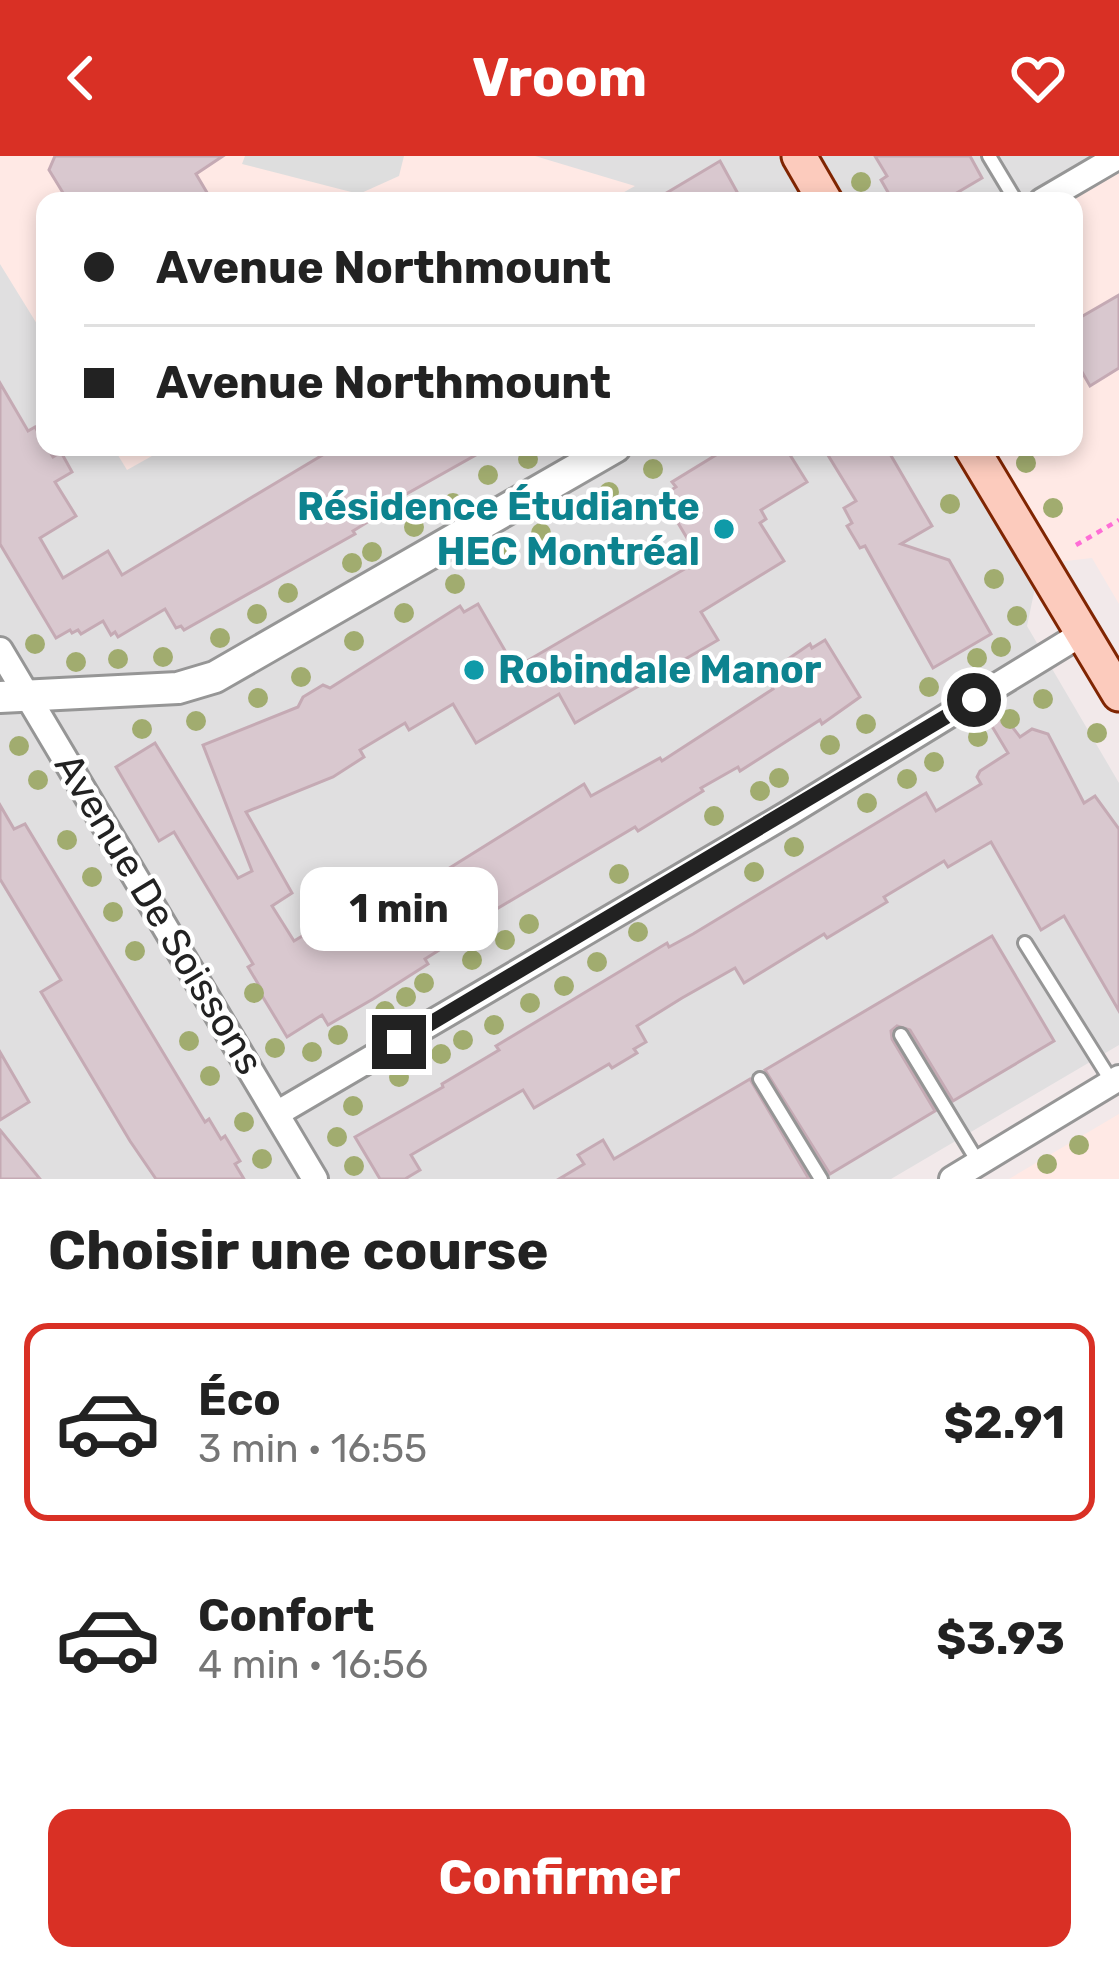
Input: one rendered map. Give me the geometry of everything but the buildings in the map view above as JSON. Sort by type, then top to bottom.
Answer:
[{"type":"main road","points":[[799,156],[820,192]]},
{"type":"main road","points":[[976,456],[1119,694]]},
{"type":"street","points":[[1057,192],[1119,156]]},
{"type":"street","points":[[13,697],[178,688],[215,677],[599,456]]},
{"type":"street","points":[[278,1113],[1083,633]]},
{"type":"street","name":"Avenue De Soissons","points":[[0,650],[13,697],[278,1113],[315,1179]]},
{"type":"street","points":[[952,1179],[1116,1080]]},
{"type":"lane","points":[[989,156],[1011,192]]},
{"type":"lane","points":[[1024,943],[1116,1080]]},
{"type":"lane","points":[[901,1035],[978,1163]]},
{"type":"lane","points":[[760,1078],[820,1179]]},
{"type":"path","points":[[1076,545],[1119,520]]},
{"type":"shaded area","points":[[0,156],[1119,156],[1061,192],[36,192],[36,456],[976,456],[1040,564],[1027,626],[1119,783],[1119,1045],[891,1179],[0,1179]]},
{"type":"shaded area","points":[[0,156],[535,156],[635,186],[624,192],[36,192],[36,322],[0,264]]},
{"type":"shaded area","points":[[245,156],[404,156],[399,176],[363,192],[242,164]]},
{"type":"shaded area","points":[[1119,161],[1119,604],[1092,558],[1040,564],[976,456],[1083,456],[1083,192],[1063,192]]},
{"type":"shaded area","points":[[118,456],[152,456],[127,470]]},
{"type":"shaded area","points":[[1119,1114],[1119,1179],[1009,1179]]},
{"type":"place","name":"Résidence Étudiante HEC Montréal","points":[[724,529]]},
{"type":"place","name":"Robindale Manor","points":[[474,670]]},
{"type":"route","points":[[399,1042],[974,700]]}]
